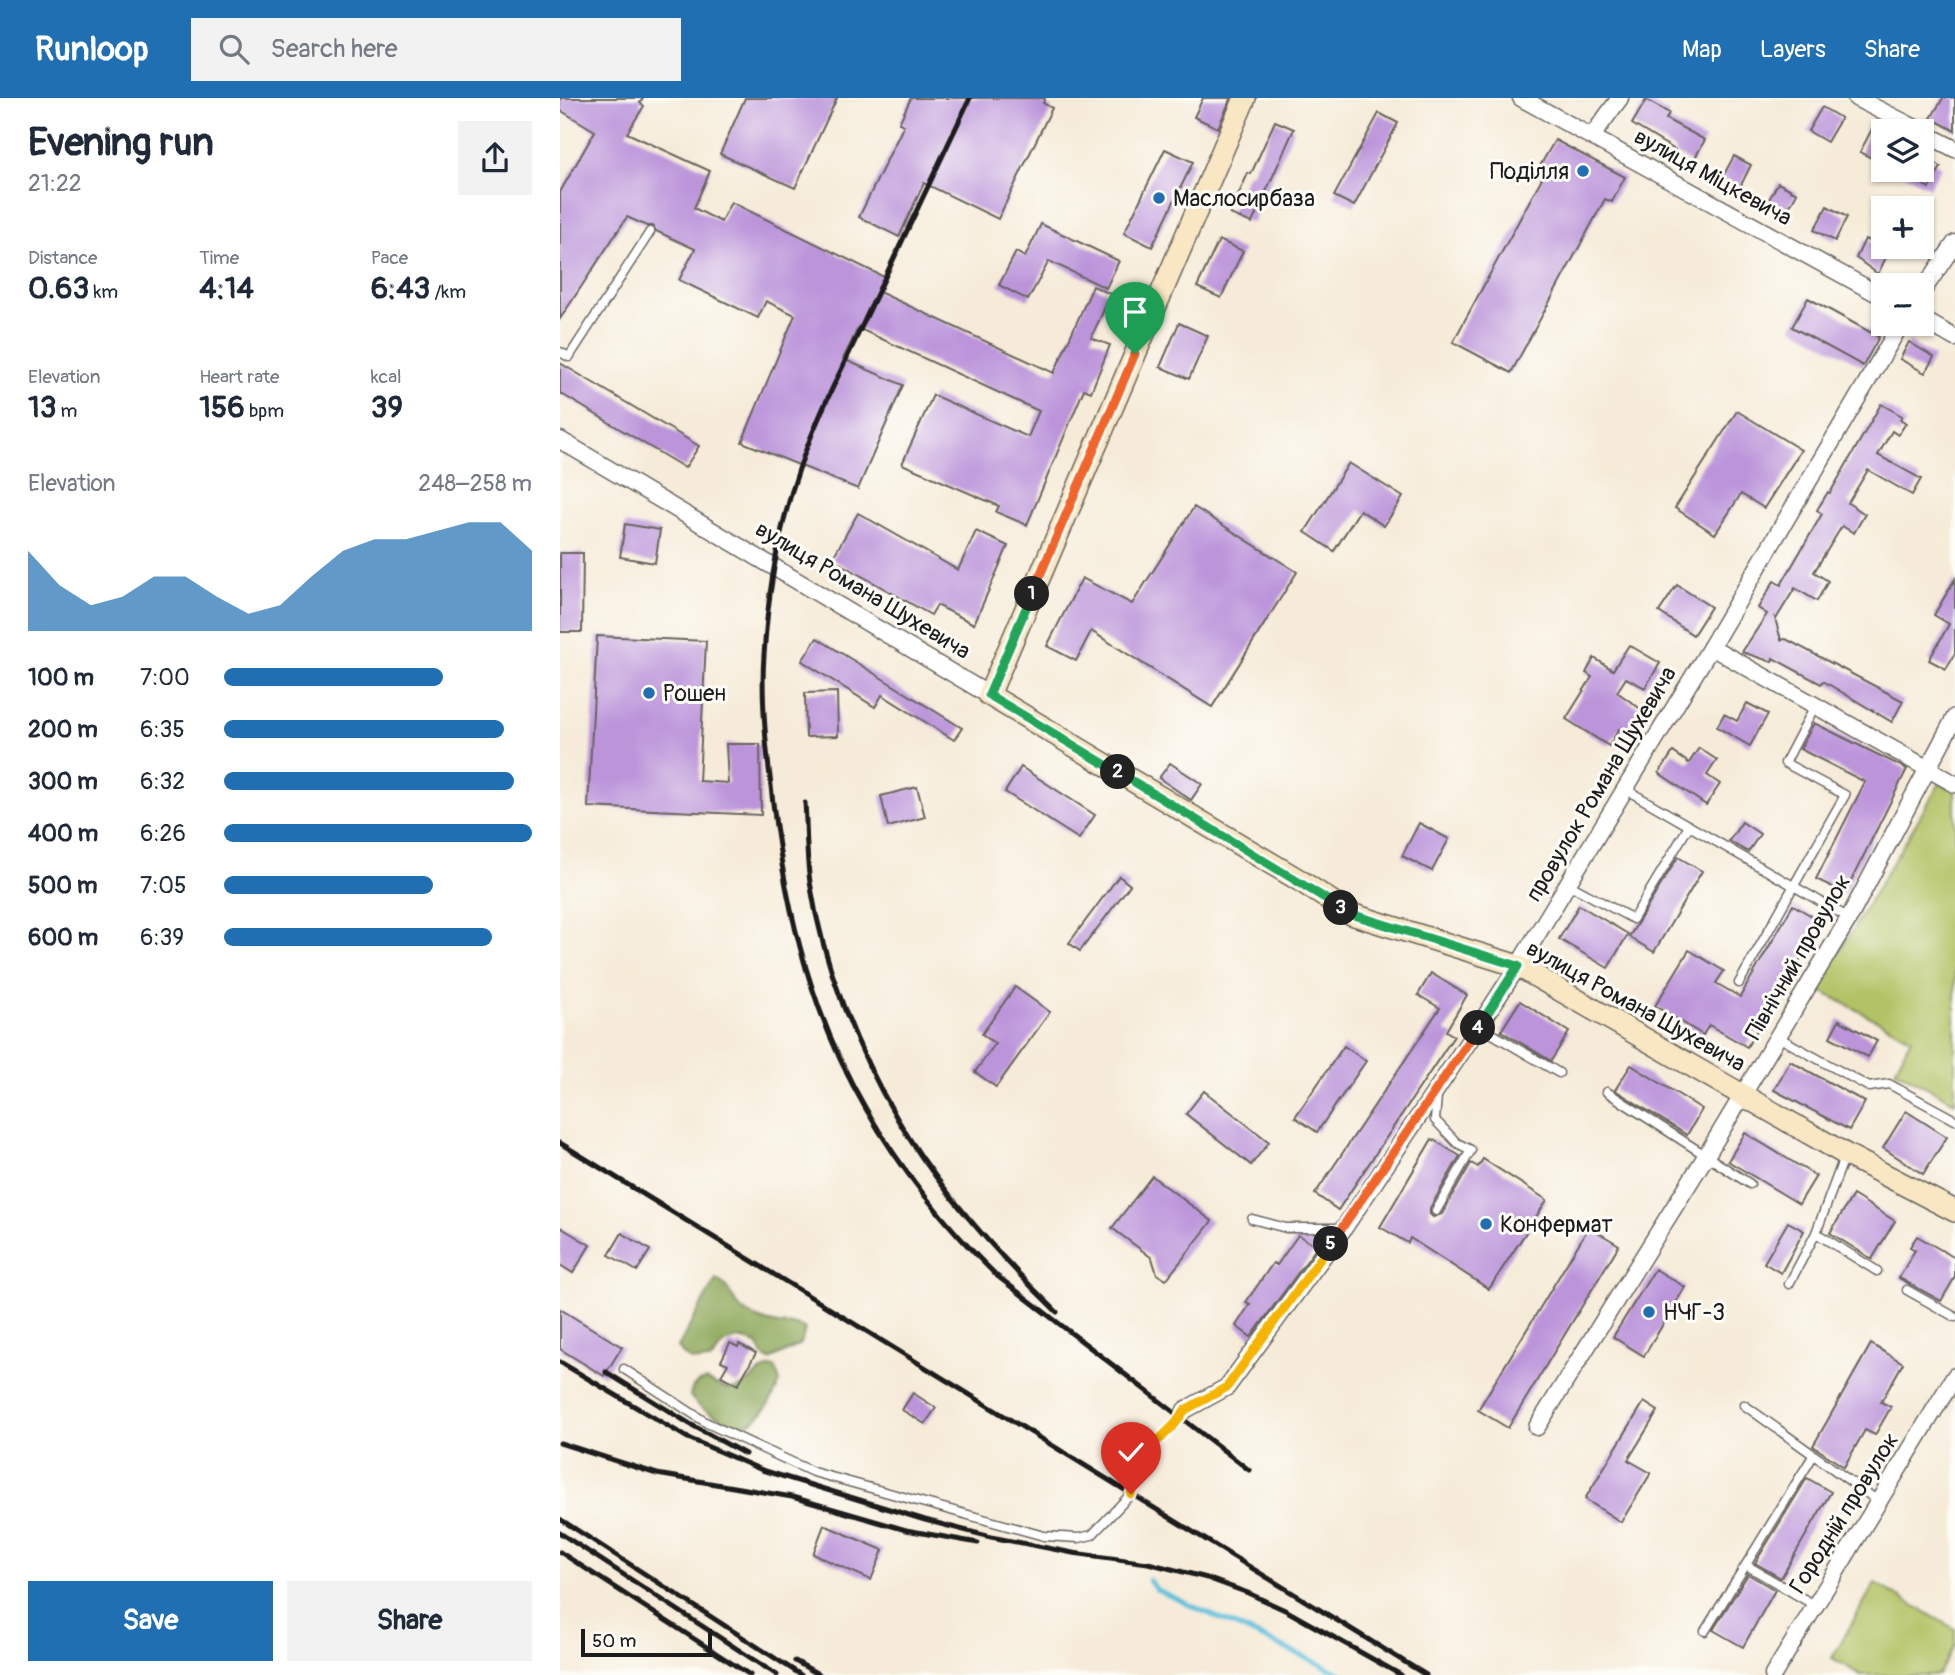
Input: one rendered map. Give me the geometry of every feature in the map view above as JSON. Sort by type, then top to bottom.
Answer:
[{"type":"street","points":[[989,695],[1245,98]]},
{"type":"street","name":"вулиця Міцкевича","points":[[1521,98],[1871,290]]},
{"type":"street","points":[[1592,136],[1620,98]]},
{"type":"street","points":[[1856,98],[1896,119]]},
{"type":"street","points":[[1934,138],[1955,149]]},
{"type":"street","points":[[1934,274],[1955,243]]},
{"type":"street","points":[[1934,326],[1955,338]]},
{"type":"street","name":"провулок Романа Шухевича","points":[[1185,1410],[1227,1387],[1343,1228],[1479,1026],[1711,647],[1894,336]]},
{"type":"street","name":"вулиця Романа Шухевича","points":[[560,440],[1299,880],[1351,914],[1518,966],[1845,1154],[1955,1210]]},
{"type":"street","points":[[1711,647],[1955,784]]},
{"type":"street","name":"Північний провулок","points":[[1536,1427],[1706,1156],[1849,918],[1955,717]]},
{"type":"street","name":"Городній провулок","points":[[1773,1675],[1955,1376]]},
{"type":"lane","points":[[560,352],[569,357],[650,232]]},
{"type":"lane","points":[[1739,983],[1845,795],[1785,763],[1816,704]]},
{"type":"lane","points":[[1625,789],[1849,918]]},
{"type":"lane","points":[[1568,884],[1633,919],[1689,826]]},
{"type":"lane","points":[[1479,1026],[1559,1073]]},
{"type":"lane","points":[[1778,1037],[1869,1087],[1889,1084],[1955,1120]]},
{"type":"lane","points":[[1436,1211],[1471,1150],[1457,1143],[1435,1121],[1438,1086]]},
{"type":"lane","points":[[1607,1092],[1750,1184]]},
{"type":"lane","points":[[1789,1284],[1816,1233],[1845,1154]]},
{"type":"lane","points":[[1252,1219],[1286,1228],[1343,1228]]},
{"type":"lane","points":[[1816,1233],[1877,1271]]},
{"type":"lane","points":[[1907,1290],[1955,1317]]},
{"type":"lane","points":[[624,1369],[708,1423],[813,1472],[1044,1536],[1079,1538],[1091,1535],[1131,1494],[1155,1443],[1185,1410]]},
{"type":"lane","points":[[1744,1405],[1878,1502]]},
{"type":"lane","points":[[1704,1631],[1813,1456]]},
{"type":"lane","points":[[1746,1565],[1814,1605]]},
{"type":"green space","points":[[1940,783],[1955,791],[1955,1102],[1895,1070],[1911,1038],[1817,989]]},
{"type":"green space","points":[[716,1279],[748,1314],[770,1322],[805,1329],[801,1344],[770,1360],[763,1356],[757,1344],[736,1339],[726,1343],[711,1360],[696,1361],[684,1356],[678,1347]]},
{"type":"green space","points":[[769,1367],[775,1367],[780,1382],[765,1409],[748,1424],[735,1424],[712,1414],[690,1396],[693,1387],[700,1382],[706,1380],[735,1389]]},
{"type":"green space","points":[[1875,1583],[1955,1629],[1955,1645],[1938,1675],[1861,1675],[1832,1658]]},
{"type":"building","points":[[560,98],[643,98],[640,103],[644,106],[627,133],[710,171],[694,208],[721,222],[731,202],[884,277],[877,291],[1054,373],[1093,286],[1111,294],[1091,338],[1110,345],[1091,392],[1084,389],[1027,525],[996,512],[999,506],[902,464],[933,395],[1028,437],[1039,411],[858,328],[843,359],[903,385],[858,489],[742,442],[795,315],[766,301],[758,318],[679,280],[695,249],[656,231],[653,226],[627,217],[560,319],[560,192],[595,131],[560,110]]},
{"type":"building","points":[[745,98],[837,98],[795,188],[720,154]]},
{"type":"building","points":[[911,98],[1045,98],[1043,103],[1052,108],[998,219],[924,183],[899,237],[859,217],[904,125],[899,123]]},
{"type":"building","points":[[1203,98],[1231,98],[1218,128],[1194,117]]},
{"type":"building","points":[[1943,98],[1955,98],[1955,131],[1931,118]]},
{"type":"building","points":[[1646,100],[1669,113],[1666,119],[1705,140],[1692,163],[1632,124]]},
{"type":"building","points":[[1822,107],[1841,118],[1827,142],[1808,131]]},
{"type":"building","points":[[1379,113],[1398,123],[1354,206],[1334,196]]},
{"type":"building","points":[[1275,121],[1294,129],[1252,223],[1230,214]]},
{"type":"building","points":[[1871,131],[1871,158],[1860,152]]},
{"type":"building","points":[[1555,140],[1625,177],[1612,202],[1605,199],[1511,373],[1453,342],[1548,167],[1541,164]]},
{"type":"building","name":"Маслосирбаза","points":[[1165,149],[1193,162],[1152,247],[1124,233]]},
{"type":"building","points":[[1734,156],[1751,165],[1740,187],[1722,178]]},
{"type":"building","points":[[1934,163],[1941,167],[1934,179]]},
{"type":"building","points":[[1918,182],[1932,182],[1929,188]]},
{"type":"building","points":[[1778,183],[1797,193],[1786,213],[1767,203]]},
{"type":"building","points":[[1827,206],[1847,217],[1835,241],[1814,230]]},
{"type":"building","points":[[1041,224],[1119,261],[1106,288],[1049,261],[1028,300],[999,285],[1016,252],[1025,257]]},
{"type":"building","points":[[1865,239],[1871,242],[1871,259],[1885,259],[1877,273],[1856,258]]},
{"type":"building","points":[[1219,240],[1243,251],[1221,298],[1197,287]]},
{"type":"building","points":[[1808,298],[1871,333],[1871,336],[1879,337],[1863,366],[1792,327]]},
{"type":"building","points":[[1179,323],[1208,336],[1189,379],[1160,367]]},
{"type":"building","points":[[1909,342],[1934,357],[1925,373],[1900,359]]},
{"type":"building","points":[[560,363],[699,446],[685,468],[560,393]]},
{"type":"building","points":[[1881,404],[1902,416],[1900,419],[1906,423],[1898,435],[1892,431],[1878,455],[1921,479],[1912,495],[1868,470],[1848,503],[1865,514],[1854,533],[1842,526],[1814,572],[1828,581],[1817,601],[1795,588],[1775,618],[1781,640],[1786,639],[1903,701],[1892,722],[1823,681],[1821,684],[1773,658],[1772,662],[1742,652],[1767,614],[1758,608],[1774,581],[1781,585],[1822,514],[1817,510],[1828,492],[1830,493]]},
{"type":"building","points":[[1737,411],[1801,450],[1764,508],[1741,494],[1715,534],[1675,508]]},
{"type":"building","points":[[1349,463],[1403,497],[1384,526],[1360,510],[1334,551],[1305,532]]},
{"type":"building","points":[[1194,507],[1297,572],[1212,707],[1091,631],[1076,661],[1047,646],[1082,578],[1132,604]]},
{"type":"building","points":[[858,513],[958,570],[976,531],[1008,546],[974,624],[937,605],[931,615],[832,559]]},
{"type":"building","points":[[625,524],[660,530],[655,563],[620,557]]},
{"type":"building","points":[[560,553],[583,553],[582,632],[560,632]]},
{"type":"building","points":[[1955,579],[1955,653],[1946,669],[1929,660],[1949,624],[1934,615]]},
{"type":"building","points":[[1677,585],[1711,607],[1693,635],[1659,612]]},
{"type":"building","name":"Рошен","points":[[597,636],[706,641],[699,781],[728,783],[726,744],[760,744],[761,815],[588,807]]},
{"type":"building","points":[[817,638],[962,728],[954,740],[882,695],[875,707],[802,661]]},
{"type":"building","points":[[1629,645],[1660,663],[1645,688],[1626,678],[1617,692],[1645,712],[1631,736],[1619,729],[1609,746],[1566,719],[1592,677],[1586,673],[1594,658],[1613,670]]},
{"type":"building","points":[[837,692],[838,736],[806,737],[805,693]]},
{"type":"building","points":[[1747,703],[1768,714],[1750,746],[1717,727],[1724,714],[1737,721]]},
{"type":"building","points":[[1814,723],[1907,769],[1845,893],[1816,879],[1865,782],[1800,749]]},
{"type":"building","points":[[1699,748],[1717,760],[1707,775],[1720,784],[1706,805],[1659,773],[1673,752],[1689,763]]},
{"type":"building","points":[[1170,763],[1202,784],[1191,800],[1159,778]]},
{"type":"building","points":[[1021,767],[1095,815],[1079,839],[1005,792]]},
{"type":"building","points":[[917,787],[925,817],[888,827],[881,796]]},
{"type":"building","points":[[1742,822],[1760,834],[1748,852],[1729,841]]},
{"type":"building","points":[[1419,823],[1449,839],[1432,871],[1402,856]]},
{"type":"building","points":[[1678,857],[1702,871],[1654,952],[1629,937]]},
{"type":"building","points":[[1119,876],[1130,885],[1080,951],[1069,943]]},
{"type":"building","points":[[1579,905],[1628,934],[1608,968],[1559,939]]},
{"type":"building","points":[[1793,905],[1822,922],[1747,1047],[1709,1025],[1703,1035],[1655,1006],[1689,950],[1724,971],[1716,983],[1740,997]]},
{"type":"building","points":[[1431,973],[1467,995],[1446,1031],[1454,1036],[1338,1210],[1315,1194],[1440,1008],[1418,995]]},
{"type":"building","points":[[1015,987],[1050,1012],[996,1087],[975,1072],[995,1044],[982,1034]]},
{"type":"building","points":[[1520,1001],[1569,1032],[1551,1061],[1501,1031]]},
{"type":"building","points":[[1839,1020],[1877,1041],[1868,1057],[1830,1037]]},
{"type":"building","points":[[1344,1046],[1366,1061],[1317,1132],[1295,1117]]},
{"type":"building","points":[[1790,1061],[1865,1102],[1849,1130],[1774,1090]]},
{"type":"building","points":[[1631,1065],[1702,1109],[1687,1135],[1615,1090]]},
{"type":"building","points":[[1204,1091],[1269,1142],[1251,1165],[1186,1114]]},
{"type":"building","points":[[1906,1111],[1947,1137],[1923,1174],[1883,1148]]},
{"type":"building","points":[[1745,1133],[1816,1176],[1799,1204],[1728,1161]]},
{"type":"building","name":"Конфермат","points":[[1432,1139],[1460,1156],[1430,1208],[1433,1217],[1442,1214],[1471,1163],[1478,1167],[1483,1159],[1547,1200],[1489,1289],[1410,1238],[1408,1243],[1380,1227]]},
{"type":"building","points":[[1152,1176],[1212,1221],[1166,1280],[1157,1274],[1152,1258],[1112,1228]]},
{"type":"building","points":[[1853,1195],[1895,1221],[1872,1259],[1830,1233]]},
{"type":"building","points":[[1788,1222],[1804,1231],[1781,1273],[1764,1263]]},
{"type":"building","points":[[560,1227],[590,1245],[573,1273],[560,1265]]},
{"type":"building","points":[[1589,1227],[1619,1245],[1508,1428],[1478,1410]]},
{"type":"building","points":[[622,1233],[650,1250],[637,1271],[609,1255]]},
{"type":"building","points":[[1298,1235],[1317,1247],[1251,1337],[1236,1326],[1250,1304],[1246,1302],[1273,1263],[1277,1265]]},
{"type":"building","points":[[1917,1236],[1955,1258],[1955,1277],[1941,1301],[1899,1278],[1915,1250],[1910,1247]]},
{"type":"building","name":"НЧГ-3","points":[[1655,1269],[1685,1287],[1644,1356],[1613,1337]]},
{"type":"building","points":[[560,1309],[622,1347],[604,1376],[560,1349]]},
{"type":"building","points":[[730,1343],[738,1347],[739,1344],[756,1353],[738,1385],[721,1376],[728,1364],[721,1361]]},
{"type":"building","points":[[1871,1344],[1903,1363],[1881,1402],[1891,1407],[1875,1435],[1865,1430],[1844,1467],[1813,1446]]},
{"type":"building","points":[[913,1393],[936,1408],[925,1424],[902,1410]]},
{"type":"building","points":[[1644,1402],[1658,1411],[1628,1460],[1651,1473],[1621,1522],[1585,1499]]},
{"type":"building","points":[[1807,1478],[1831,1492],[1781,1578],[1755,1563]]},
{"type":"building","points":[[824,1525],[883,1550],[871,1580],[813,1554]]},
{"type":"building","points":[[1748,1574],[1775,1590],[1743,1647],[1713,1630]]},
{"type":"waterway","points":[[1149,1580],[1157,1590],[1344,1675]]},
{"type":"railway","points":[[970,98],[815,427],[800,466],[780,536],[766,631],[763,701],[775,820],[790,906],[813,990],[845,1070],[880,1132],[925,1196],[996,1275],[1249,1470]]},
{"type":"railway","points":[[805,803],[809,872],[823,944],[843,1005],[868,1064],[914,1146],[951,1197],[1013,1268],[1057,1312]]},
{"type":"railway","points":[[560,1143],[1426,1675]]},
{"type":"railway","points":[[560,1362],[688,1438],[762,1470],[925,1520],[991,1537],[1073,1553],[1148,1563],[1207,1578],[1287,1611],[1401,1675]]},
{"type":"railway","points":[[606,1372],[690,1424],[745,1454]]},
{"type":"railway","points":[[560,1443],[657,1474],[792,1497],[906,1530],[978,1543]]},
{"type":"railway","points":[[560,1519],[801,1675]]},
{"type":"railway","points":[[560,1533],[777,1675]]},
{"type":"railway","points":[[560,1552],[750,1675]]},
{"type":"railway","points":[[795,1661],[820,1675]]},
{"type":"place","name":"Поділля","points":[[1583,171]]},
{"type":"place","name":"Маслосирбаза","points":[[1159,198]]},
{"type":"place","name":"Рошен","points":[[649,693]]},
{"type":"place","name":"Конфермат","points":[[1486,1224]]},
{"type":"place","name":"НЧГ-3","points":[[1649,1312]]},
{"type":"route","points":[[1131,1494],[1155,1443],[1185,1410],[1227,1387],[1343,1228],[1518,966],[1351,914],[1299,880],[989,695],[1135,354]]}]
